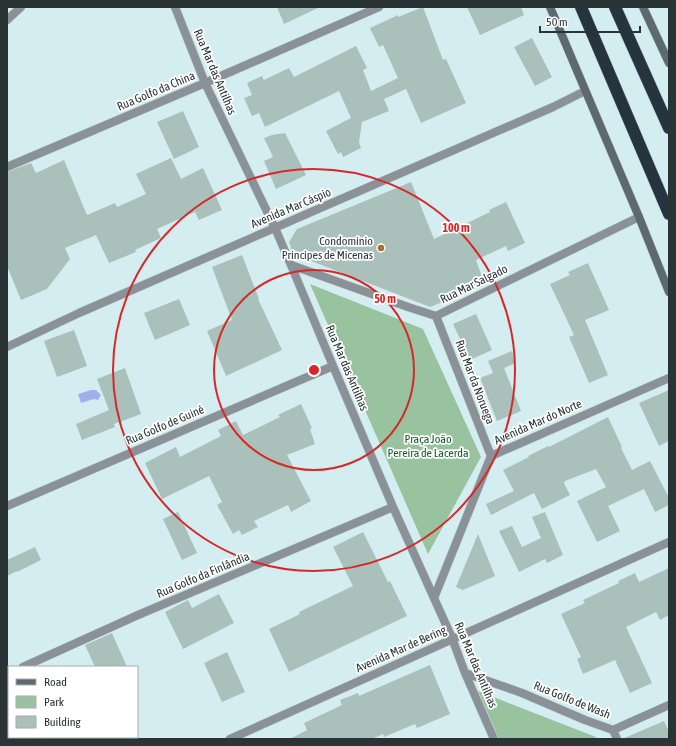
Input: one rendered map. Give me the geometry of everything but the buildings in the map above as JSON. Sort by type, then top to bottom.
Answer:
[{"type":"highway","points":[[581,7],[669,214]]},
{"type":"highway","points":[[616,8],[669,128]]},
{"type":"street","points":[[7,20],[22,7]]},
{"type":"street","name":"Rua Mar das Antilhas","points":[[175,7],[205,83],[275,228],[393,507],[452,638],[494,739]]},
{"type":"street","name":"Rua Golfo da China","points":[[7,167],[380,7]]},
{"type":"street","points":[[550,7],[639,217],[669,292]]},
{"type":"street","points":[[554,19],[557,7]]},
{"type":"street","points":[[643,7],[669,63]]},
{"type":"street","name":"Avenida Mar Cáspio","points":[[7,347],[79,313],[554,107],[585,91]]},
{"type":"street","name":"Rua Mar Salgado","points":[[291,265],[436,316],[639,217]]},
{"type":"street","name":"Rua Mar da Noruega","points":[[436,316],[491,456]]},
{"type":"street","name":"Rua Golfo de Guiné","points":[[7,506],[333,366]]},
{"type":"street","name":"Avenida Mar do Norte","points":[[434,598],[491,456],[669,378]]},
{"type":"street","name":"Rua Golfo da Finlândia","points":[[25,666],[138,615],[393,507]]},
{"type":"street","name":"Avenida Mar de Bering","points":[[230,739],[452,638],[669,542]]},
{"type":"street","name":"Rua Golfo de Wash","points":[[465,672],[522,693],[585,720],[613,730],[669,705]]},
{"type":"street","points":[[613,730],[617,739]]},
{"type":"green space","name":"Praça João Pereira de Lacerda","points":[[310,284],[423,329],[481,457],[428,554]]},
{"type":"green space","points":[[478,691],[596,737],[597,739],[499,739]]},
{"type":"water","points":[[96,390],[101,395],[98,400],[94,399],[81,403],[78,394]]},
{"type":"place","name":"Condomínio Príncipes de Micenas","points":[[381,248]]}]
